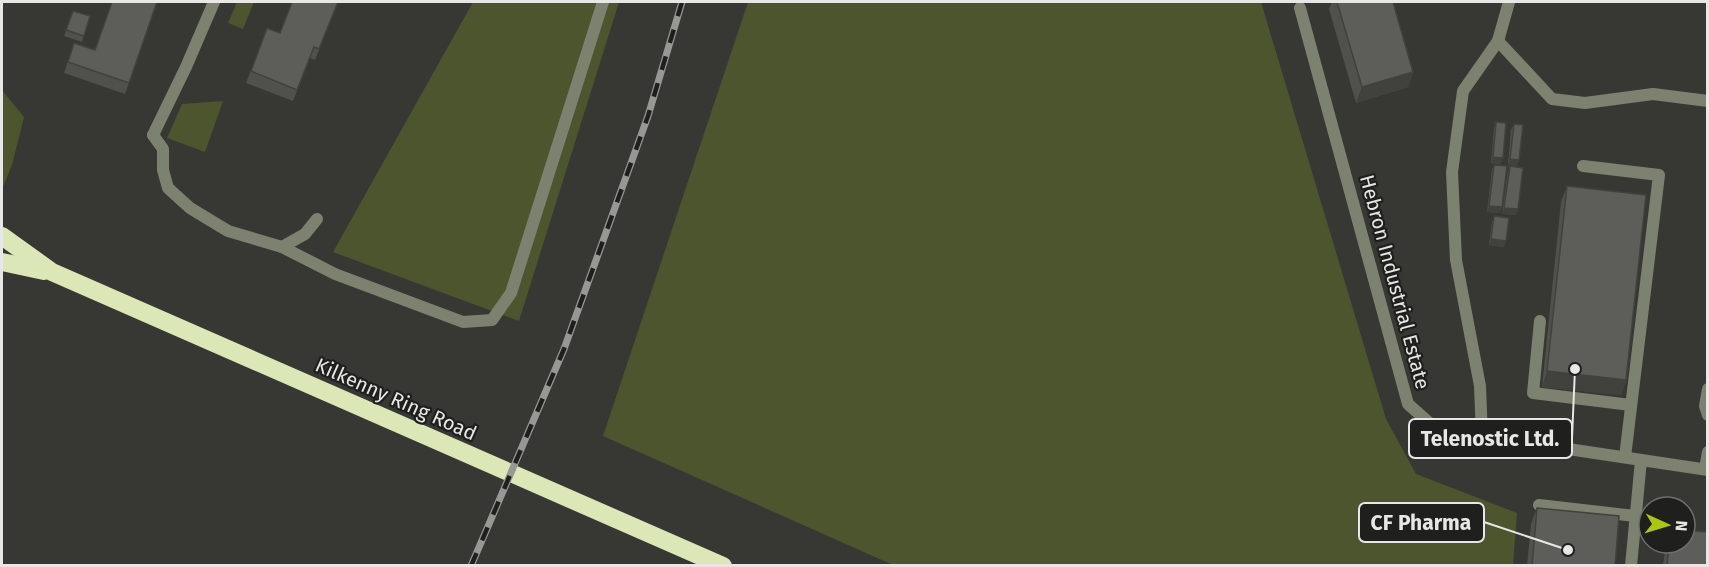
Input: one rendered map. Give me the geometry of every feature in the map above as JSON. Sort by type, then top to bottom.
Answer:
[{"type":"highway","name":"Kilkenny Ring Road","points":[[2,236],[52,272],[723,566]]},
{"type":"highway","name":"Kilkenny Ring Road","points":[[2,262],[52,272]]},
{"type":"street","points":[[214,2],[153,135],[163,150],[168,188],[190,208],[228,231],[282,248],[335,274],[463,322],[492,320],[511,293],[603,2]]},
{"type":"street","points":[[1482,436],[1480,386],[1456,260],[1452,172],[1463,91],[1498,41],[1509,2]]},
{"type":"street","name":"Hebron Industrial Estate","points":[[1299,5],[1408,404],[1434,427],[1706,469]]},
{"type":"street","points":[[1498,41],[1552,99],[1584,103],[1653,94],[1707,101]]},
{"type":"street","points":[[1583,166],[1659,175],[1625,458]]},
{"type":"street","points":[[282,248],[305,234],[317,219]]},
{"type":"street","points":[[1540,321],[1533,393],[1631,405]]},
{"type":"street","points":[[1707,389],[1705,406],[1707,415]]},
{"type":"street","points":[[1706,469],[1707,452]]},
{"type":"street","points":[[1630,566],[1641,460]]},
{"type":"street","points":[[1539,505],[1635,516]]},
{"type":"green space","points":[[237,2],[254,2],[243,29],[228,23]]},
{"type":"green space","points":[[473,2],[619,2],[519,321],[333,252]]},
{"type":"green space","points":[[748,2],[1261,2],[1386,419],[1416,474],[1517,513],[1513,565],[893,565],[603,436]]},
{"type":"green space","points":[[2,90],[24,117],[12,165],[2,189]]},
{"type":"green space","points":[[223,101],[205,152],[167,138],[182,104]]},
{"type":"building","points":[[112,2],[157,2],[129,83],[68,62],[74,43],[95,50]]},
{"type":"building","points":[[292,2],[338,2],[319,49],[314,47],[297,90],[251,71],[267,28],[280,33]]},
{"type":"building","points":[[1337,2],[1393,2],[1413,72],[1362,87]]},
{"type":"building","points":[[73,11],[90,16],[84,36],[66,30]]},
{"type":"building","points":[[1496,122],[1506,123],[1503,158],[1493,157]]},
{"type":"building","points":[[1514,124],[1523,125],[1519,160],[1510,159]]},
{"type":"building","points":[[1494,165],[1507,166],[1502,207],[1489,206]]},
{"type":"building","points":[[1510,166],[1523,168],[1518,209],[1504,208]]},
{"type":"building","points":[[1567,186],[1646,195],[1626,380],[1547,371]]},
{"type":"building","points":[[1494,216],[1509,218],[1506,241],[1491,239]]},
{"type":"building","points":[[1537,508],[1619,516],[1615,566],[1532,566]]},
{"type":"building","points":[[1697,531],[1707,532],[1707,566],[1667,566],[1668,555],[1697,555]]},
{"type":"railway","points":[[471,566],[564,349],[648,116],[682,2]]},
{"type":"place","name":"Telenostic Ltd.","points":[[1575,369]]},
{"type":"place","name":"CF Pharma","points":[[1568,550]]}]
